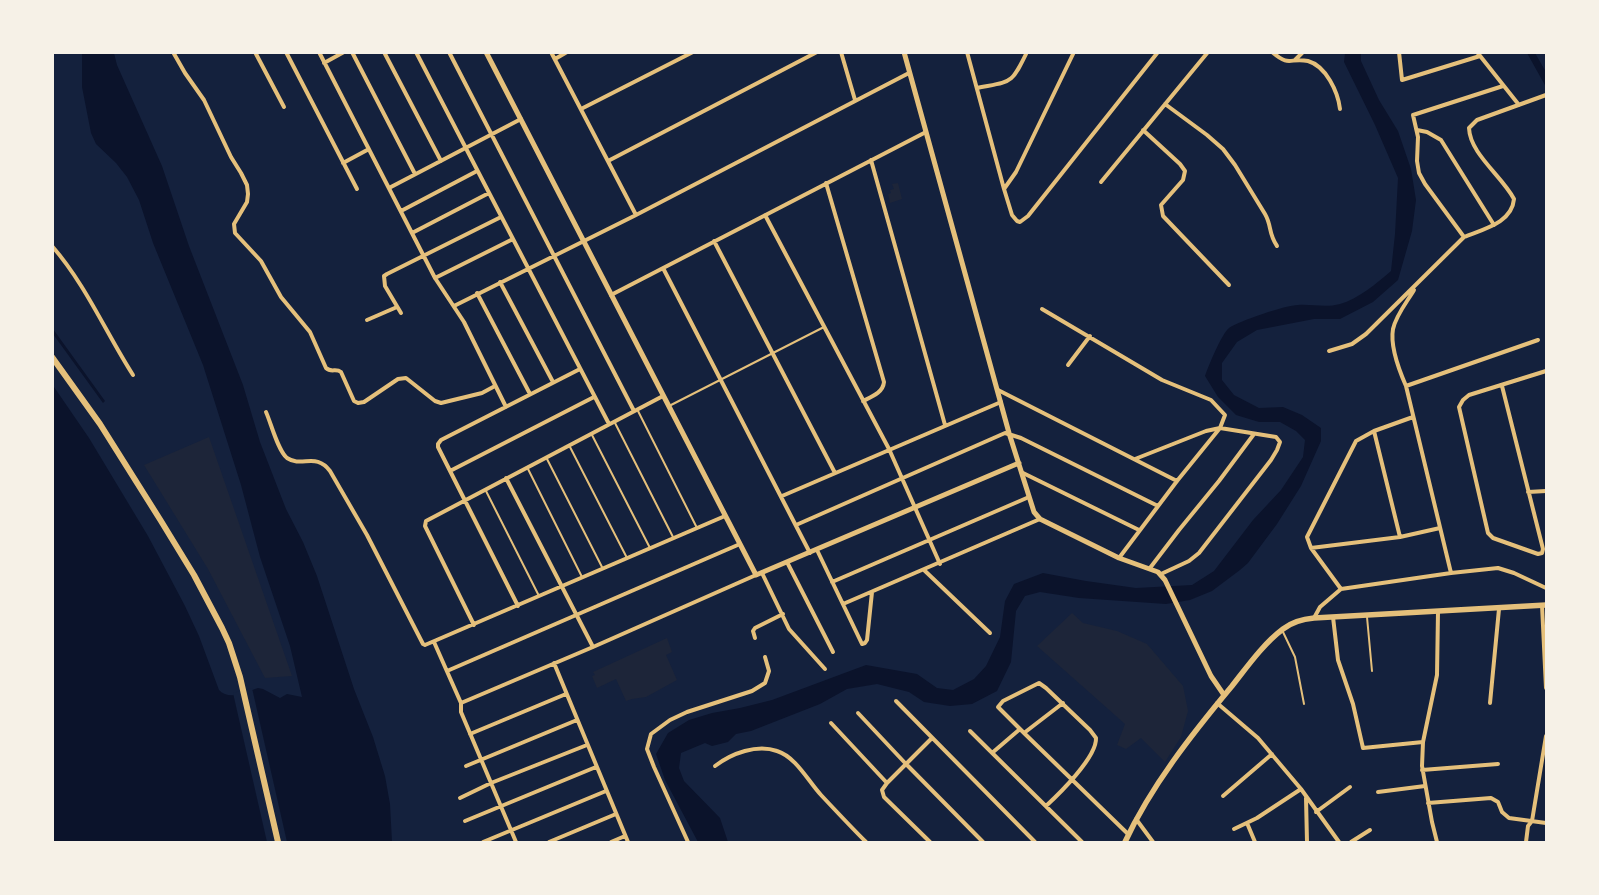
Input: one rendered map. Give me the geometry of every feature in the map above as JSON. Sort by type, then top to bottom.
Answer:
[{"type":"main road","points":[[52,357],[124,461],[194,575],[222,628],[240,677],[278,842]]},
{"type":"main road","points":[[1125,842],[1136,819],[1163,778],[1217,704],[1252,661],[1282,630],[1298,621],[1314,618],[1544,605]]},
{"type":"street","points":[[255,52],[284,107]]},
{"type":"street","points":[[286,52],[357,189]]},
{"type":"street","points":[[319,52],[435,278],[464,322],[506,407]]},
{"type":"street","points":[[324,63],[344,52]]},
{"type":"street","points":[[352,52],[415,174]]},
{"type":"street","points":[[384,52],[441,161]]},
{"type":"street","points":[[416,52],[608,424]]},
{"type":"street","points":[[449,52],[636,410]]},
{"type":"street","points":[[486,52],[740,544],[783,614],[792,634],[825,669]]},
{"type":"street","points":[[551,52],[636,215]]},
{"type":"street","points":[[554,59],[567,52]]},
{"type":"street","points":[[581,109],[692,52]]},
{"type":"street","points":[[608,161],[817,52]]},
{"type":"street","points":[[841,52],[855,100]]},
{"type":"street","points":[[904,52],[1009,433],[1034,512],[1040,519],[1119,558],[1150,568],[1161,574],[1211,676],[1224,696]]},
{"type":"street","points":[[967,52],[1012,216],[1020,222],[1028,216],[1158,52]]},
{"type":"street","points":[[977,88],[1008,82],[1016,76],[1027,52]]},
{"type":"street","points":[[1004,189],[1016,172],[1074,52]]},
{"type":"street","points":[[1101,182],[1208,52]]},
{"type":"street","points":[[1272,52],[1285,62],[1309,62],[1316,64],[1322,70],[1334,90],[1339,100],[1340,109]]},
{"type":"street","points":[[1293,61],[1302,52]]},
{"type":"street","points":[[1399,52],[1402,80],[1479,54],[1519,105]]},
{"type":"street","points":[[175,53],[185,73],[204,100],[226,149],[246,185],[247,202],[234,224],[235,233],[261,261],[281,297],[310,332],[326,368],[330,371],[337,370],[341,372],[354,401],[358,403],[364,402],[399,378],[406,378],[435,401],[441,403],[482,392],[496,386]]},
{"type":"street","points":[[454,306],[636,215],[909,72]]},
{"type":"street","points":[[1463,237],[1419,173],[1417,166],[1417,130],[1413,115],[1503,86]]},
{"type":"street","points":[[1329,351],[1352,344],[1360,338],[1463,237],[1494,225],[1510,212],[1514,199],[1476,149],[1470,139],[1469,128],[1477,120],[1546,95]]},
{"type":"street","points":[[1165,104],[1216,142],[1229,156],[1266,214],[1270,235],[1277,246]]},
{"type":"street","points":[[389,188],[521,120]]},
{"type":"street","points":[[1143,130],[1180,164],[1185,171],[1183,180],[1161,205],[1163,216],[1229,284]]},
{"type":"street","points":[[1417,130],[1427,132],[1441,140],[1494,225]]},
{"type":"street","points":[[611,295],[926,132]]},
{"type":"street","points":[[344,163],[368,149]]},
{"type":"street","points":[[871,160],[945,425]]},
{"type":"street","points":[[401,211],[478,171]]},
{"type":"street","points":[[826,184],[884,382],[883,389],[863,402]]},
{"type":"street","points":[[412,233],[489,193]]},
{"type":"street","points":[[765,215],[889,449],[940,564]]},
{"type":"street","points":[[401,313],[385,286],[384,276],[501,217]]},
{"type":"street","points":[[435,278],[513,240]]},
{"type":"street","points":[[714,241],[835,473]]},
{"type":"street","points":[[52,246],[76,278],[133,375]]},
{"type":"street","points":[[663,268],[810,553]]},
{"type":"street","points":[[500,282],[553,382]]},
{"type":"street","points":[[1417,284],[1398,316],[1393,330],[1396,361],[1406,386],[1451,573]]},
{"type":"street","points":[[477,293],[530,394]]},
{"type":"street","points":[[367,320],[397,306]]},
{"type":"street","points":[[1042,309],[1162,380],[1211,400],[1225,415],[1220,428],[1119,558]]},
{"type":"street","points":[[1068,365],[1090,336]]},
{"type":"street","points":[[1406,386],[1538,340]]},
{"type":"street","points":[[518,606],[438,444],[580,369]]},
{"type":"street","points":[[1502,386],[1543,549],[1542,553],[1535,554],[1489,535],[1459,407],[1460,403],[1469,395],[1546,371]]},
{"type":"street","points":[[998,390],[1177,481]]},
{"type":"street","points":[[474,625],[425,526],[427,519],[664,396]]},
{"type":"street","points":[[450,471],[594,397]]},
{"type":"street","points":[[782,496],[1001,402]]},
{"type":"street","points":[[266,412],[280,449],[286,457],[292,460],[319,461],[327,466],[359,520],[424,645],[725,516]]},
{"type":"street","points":[[1341,589],[1311,548],[1308,536],[1353,445],[1360,437],[1413,417]]},
{"type":"street","points":[[1136,459],[1206,431],[1220,428],[1278,438],[1280,444],[1278,450],[1199,553],[1189,562],[1161,574]]},
{"type":"street","points":[[1374,431],[1400,537]]},
{"type":"street","points":[[796,525],[997,435],[1009,433],[1158,506]]},
{"type":"street","points":[[1150,568],[1254,434]]},
{"type":"street","points":[[461,702],[593,647],[1018,463]]},
{"type":"street","points":[[1021,472],[1139,530]]},
{"type":"street","points":[[506,478],[593,647]]},
{"type":"street","points":[[1528,492],[1546,491]]},
{"type":"street","points":[[832,582],[1029,496]]},
{"type":"street","points":[[843,604],[940,564],[1040,519]]},
{"type":"street","points":[[1311,548],[1400,537],[1440,528]]},
{"type":"street","points":[[447,670],[740,544]]},
{"type":"street","points":[[817,550],[861,643],[864,644],[867,640],[872,592]]},
{"type":"street","points":[[787,562],[834,652]]},
{"type":"street","points":[[1314,618],[1320,607],[1341,589],[1451,573],[1498,568],[1514,573],[1546,588]]},
{"type":"street","points":[[924,570],[990,633]]},
{"type":"street","points":[[1544,605],[1546,688]]},
{"type":"street","points":[[1490,703],[1499,609]]},
{"type":"street","points":[[1438,612],[1437,675],[1423,742],[1422,770],[1424,786],[1438,842]]},
{"type":"street","points":[[755,638],[753,631],[755,628],[783,614]]},
{"type":"street","points":[[1333,617],[1338,660],[1355,710],[1363,748],[1423,742]]},
{"type":"street","points":[[434,642],[461,702],[461,712],[516,842]]},
{"type":"street","points":[[688,842],[647,749],[652,734],[657,728],[687,712],[752,691],[764,684],[769,672],[765,657]]},
{"type":"street","points":[[554,663],[628,842]]},
{"type":"street","points":[[1046,806],[1073,780],[1094,747],[1096,738],[1063,703],[1039,683],[999,705],[1000,709],[1024,733],[1073,780],[1128,834]]},
{"type":"street","points":[[470,734],[566,694]]},
{"type":"street","points":[[896,702],[1035,842]]},
{"type":"street","points":[[1024,733],[1063,703]]},
{"type":"street","points":[[1217,704],[1258,738],[1301,789],[1339,842]]},
{"type":"street","points":[[858,713],[983,842]]},
{"type":"street","points":[[466,766],[577,720]]},
{"type":"street","points":[[831,723],[887,783]]},
{"type":"street","points":[[992,753],[1020,729]]},
{"type":"street","points":[[970,730],[1082,842]]},
{"type":"street","points":[[1526,842],[1528,826],[1532,821],[1546,736]]},
{"type":"street","points":[[930,842],[884,797],[882,790],[932,738]]},
{"type":"street","points":[[460,798],[491,783],[587,745]]},
{"type":"street","points":[[716,766],[727,757],[748,751],[770,750],[782,754],[795,764],[830,805],[866,842]]},
{"type":"street","points":[[1223,796],[1272,754]]},
{"type":"street","points":[[1422,770],[1498,764]]},
{"type":"street","points":[[466,821],[596,767]]},
{"type":"street","points":[[1378,792],[1424,786]]},
{"type":"street","points":[[1316,812],[1350,787]]},
{"type":"street","points":[[1234,829],[1247,823],[1301,789]]},
{"type":"street","points":[[483,842],[606,790]]},
{"type":"street","points":[[1306,798],[1307,842]]},
{"type":"street","points":[[1428,803],[1491,798],[1498,802],[1502,812],[1509,818],[1546,822]]},
{"type":"street","points":[[549,842],[616,814]]},
{"type":"street","points":[[1136,819],[1153,842]]},
{"type":"street","points":[[1247,823],[1255,842]]},
{"type":"street","points":[[1351,842],[1370,830]]},
{"type":"street","points":[[611,842],[625,836]]},
{"type":"lane","points":[[668,406],[824,327]]},
{"type":"lane","points":[[636,410],[697,528]]},
{"type":"lane","points":[[614,421],[674,538]]},
{"type":"lane","points":[[591,433],[650,548]]},
{"type":"lane","points":[[569,444],[627,558]]},
{"type":"lane","points":[[546,457],[603,569]]},
{"type":"lane","points":[[527,467],[583,578]]},
{"type":"lane","points":[[485,488],[540,596]]},
{"type":"lane","points":[[1367,615],[1372,671]]},
{"type":"lane","points":[[1282,630],[1295,657],[1304,704]]},
{"type":"shaded area","points":[[82,53],[114,53],[117,65],[162,166],[189,246],[243,385],[260,442],[286,509],[303,542],[317,576],[354,689],[373,737],[385,776],[390,804],[392,842],[53,842],[52,384],[89,438],[148,536],[199,636],[219,690],[228,695],[233,695],[258,688],[280,698],[287,694],[302,697],[290,646],[260,557],[241,485],[203,365],[153,243],[139,200],[127,177],[116,163],[96,144],[91,133],[82,87]]},
{"type":"shaded area","points":[[1345,53],[1361,53],[1361,61],[1379,100],[1398,131],[1411,169],[1416,200],[1412,231],[1398,280],[1373,302],[1340,319],[1314,319],[1257,330],[1237,342],[1222,363],[1222,380],[1234,395],[1259,408],[1283,407],[1302,415],[1321,428],[1321,441],[1301,486],[1277,524],[1248,563],[1212,591],[1190,600],[1166,604],[1079,598],[1040,592],[1025,596],[1016,611],[1011,662],[997,691],[972,704],[950,706],[924,702],[909,692],[877,684],[847,689],[820,704],[751,731],[736,734],[728,742],[712,746],[705,743],[681,753],[679,768],[684,781],[720,818],[728,842],[698,842],[665,780],[656,754],[668,733],[689,720],[772,700],[866,665],[917,674],[937,688],[953,690],[974,679],[986,666],[1000,637],[1005,601],[1014,584],[1043,573],[1136,588],[1192,585],[1214,571],[1253,520],[1281,490],[1303,457],[1305,440],[1296,431],[1280,422],[1259,422],[1236,415],[1218,397],[1205,376],[1219,343],[1229,328],[1234,325],[1274,310],[1292,306],[1330,306],[1347,302],[1367,290],[1391,271],[1398,178],[1375,125],[1344,62]]},
{"type":"shaded area","points":[[1527,53],[1535,53],[1546,72],[1546,87]]},
{"type":"shaded area","points":[[898,183],[902,199],[890,203],[888,194],[891,193],[890,190],[894,189],[892,184]]},
{"type":"shaded area","points":[[53,329],[105,401],[103,403],[53,334]]},
{"type":"shaded area","points":[[209,437],[292,676],[265,678],[208,569],[144,465]]},
{"type":"shaded area","points":[[1072,613],[1083,623],[1117,631],[1147,644],[1183,686],[1188,711],[1181,737],[1165,762],[1141,738],[1126,749],[1117,745],[1125,724],[1037,646]]},
{"type":"shaded area","points":[[667,638],[672,652],[666,655],[677,680],[646,697],[626,701],[616,679],[597,688],[592,676],[595,675],[593,672]]},
{"type":"pier","points":[[252,688],[287,842],[267,842],[233,693]]}]
